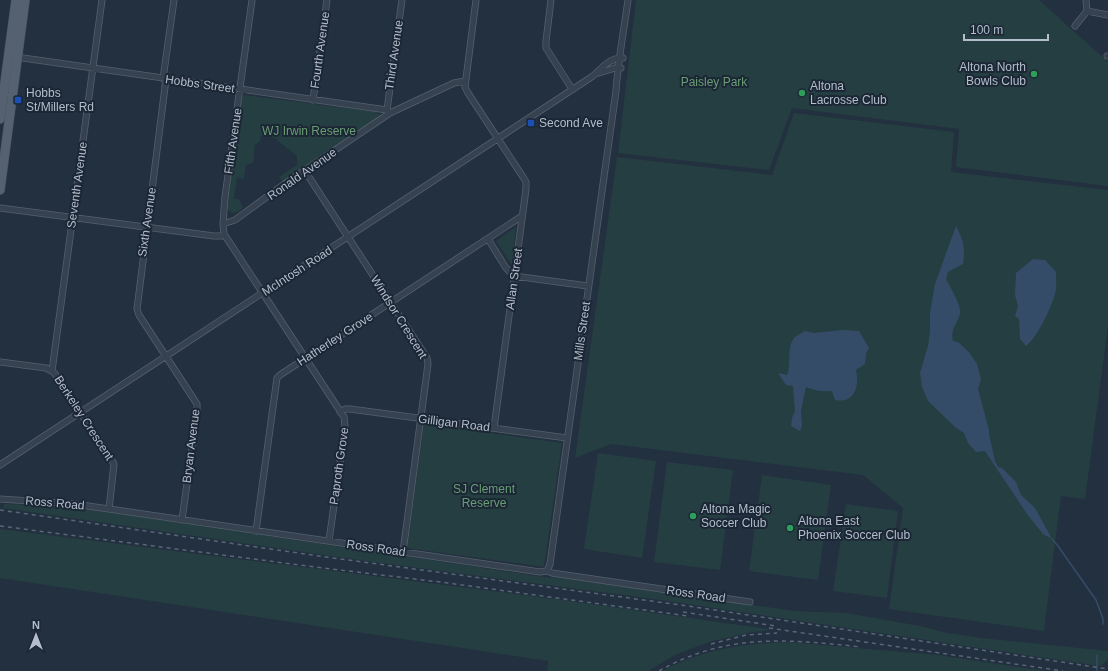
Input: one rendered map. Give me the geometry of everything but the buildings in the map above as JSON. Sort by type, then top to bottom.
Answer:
[{"type":"main road","points":[[0,190],[13,57],[16,0]]},
{"type":"main road","points":[[0,119],[25,0]]},
{"type":"street","name":"Seventh Avenue","points":[[52,371],[102,0]]},
{"type":"street","name":"Sixth Avenue","points":[[166,356],[139,315],[137,309],[174,0]]},
{"type":"street","name":"Fifth Avenue","points":[[224,234],[223,224],[225,197],[252,0]]},
{"type":"street","name":"Fourth Avenue","points":[[313,100],[327,0]]},
{"type":"street","name":"Third Avenue","points":[[389,112],[402,0]]},
{"type":"street","points":[[465,81],[476,0]]},
{"type":"street","points":[[551,0],[546,48],[572,89]]},
{"type":"street","name":"Mills Street","points":[[547,571],[550,564],[628,0]]},
{"type":"street","points":[[1075,26],[1087,11],[1086,0]]},
{"type":"street","points":[[1087,11],[1108,15]]},
{"type":"street","name":"Hobbs Street","points":[[13,57],[389,112]]},
{"type":"street","name":"McIntosh Road","points":[[0,465],[593,76],[610,61],[621,58]]},
{"type":"street","name":"McIntosh Road","points":[[593,76],[608,70],[619,68]]},
{"type":"street","name":"Ronald Avenue","points":[[223,224],[235,220],[389,112],[454,83],[465,81]]},
{"type":"street","name":"Allan Street","points":[[465,81],[468,93],[526,182],[494,428]]},
{"type":"street","name":"Windsor Crescent","points":[[305,171],[427,358],[428,364],[403,552]]},
{"type":"street","points":[[0,208],[214,236],[222,236],[224,234]]},
{"type":"street","name":"Hatherley Grove","points":[[256,531],[276,382],[280,375],[522,216]]},
{"type":"street","name":"Paproth Grove","points":[[224,234],[344,417],[345,426],[329,541]]},
{"type":"street","points":[[488,239],[506,268],[514,276],[588,286]]},
{"type":"street","name":"Bryan Avenue","points":[[166,356],[197,404],[182,520]]},
{"type":"street","name":"Berkeley Crescent","points":[[0,363],[46,368],[52,371],[114,464],[109,508]]},
{"type":"street","name":"Gilligan Road","points":[[340,412],[345,409],[350,409],[567,438]]},
{"type":"street","name":"Ross Road","points":[[0,499],[109,508],[256,531],[540,572],[547,571],[750,602]]},
{"type":"green space","name":"Paisley Park","points":[[636,0],[1039,0],[1108,62],[1108,186],[956,167],[959,129],[792,108],[769,170],[618,153]]},
{"type":"green space","name":"WJ Irwin Reserve","points":[[245,95],[376,112],[380,115],[380,118],[370,127],[283,182],[279,177],[297,165],[297,156],[273,137],[261,136],[260,142],[255,144],[253,163],[246,165],[244,179],[237,178],[234,199],[239,199],[243,208],[232,213],[227,207],[241,102],[242,97]]},
{"type":"green space","points":[[794,113],[954,132],[951,172],[1108,190],[1108,326],[1085,499],[1061,496],[1044,631],[889,609],[903,508],[863,475],[611,444],[575,458],[617,157],[772,175]]},
{"type":"green space","points":[[516,227],[512,265],[496,241]]},
{"type":"green space","name":"SJ Clement Reserve","points":[[424,424],[562,443],[544,567],[407,548]]},
{"type":"green space","points":[[598,453],[656,461],[642,558],[584,549]]},
{"type":"green space","name":"Altona Magic Soccer Club","points":[[667,462],[733,470],[720,570],[654,562]]},
{"type":"green space","name":"Altona East Phoenix Soccer Club","points":[[762,475],[831,485],[818,580],[749,571]]},
{"type":"green space","points":[[4,504],[87,509],[551,578],[552,576],[794,611],[846,613],[920,626],[947,633],[1108,651],[1108,659],[1101,666],[1092,665],[654,599],[373,562],[3,508]]},
{"type":"green space","points":[[846,504],[898,511],[887,598],[833,591]]},
{"type":"green space","points":[[0,529],[563,600],[774,630],[752,632],[709,642],[677,654],[648,671],[547,671],[548,661],[0,578]]},
{"type":"green space","points":[[788,642],[938,655],[1045,671],[663,671],[689,659],[731,647]]},
{"type":"water","points":[[956,226],[961,236],[964,253],[963,264],[948,272],[946,279],[958,302],[960,311],[952,334],[953,341],[958,342],[969,352],[977,364],[981,379],[978,389],[989,430],[995,461],[998,467],[1002,468],[1016,482],[1021,495],[1035,508],[1052,539],[1043,534],[1027,514],[985,451],[976,452],[968,443],[964,433],[955,427],[928,401],[922,387],[920,373],[928,346],[930,313],[935,284]]},
{"type":"water","points":[[1033,259],[1045,260],[1056,272],[1056,289],[1053,300],[1043,322],[1035,336],[1026,346],[1020,339],[1019,319],[1015,316],[1018,306],[1015,295],[1016,273]]},
{"type":"water","points":[[842,330],[859,331],[869,348],[866,353],[865,364],[856,370],[856,388],[851,396],[842,401],[835,400],[832,391],[819,391],[806,387],[801,411],[802,426],[800,431],[791,426],[795,411],[793,386],[786,385],[778,373],[787,375],[790,347],[794,338],[805,331],[814,333]]},
{"type":"waterway","points":[[1052,539],[1096,600],[1103,619],[1103,624]]},
{"type":"waterway","points":[[1097,655],[1097,671]]},
{"type":"railway","points":[[0,510],[326,557],[688,606],[1108,669]]},
{"type":"railway","points":[[0,526],[448,583],[688,616]]},
{"type":"railway","points":[[683,612],[776,626]]},
{"type":"railway","points":[[769,628],[1063,671]]},
{"type":"railway","points":[[711,644],[746,635],[777,633]]},
{"type":"railway","points":[[659,671],[684,659],[709,650],[758,642],[808,642],[861,647]]},
{"type":"place","name":"Altona North Bowls Club","points":[[1034,74]]},
{"type":"place","name":"Altona Lacrosse Club","points":[[802,93]]},
{"type":"place","name":"Hobbs St/Millers Rd","points":[[18,100]]},
{"type":"place","name":"Second Ave","points":[[531,123]]},
{"type":"place","name":"Altona Magic Soccer Club","points":[[693,516]]},
{"type":"place","name":"Altona East Phoenix Soccer Club","points":[[790,528]]}]
